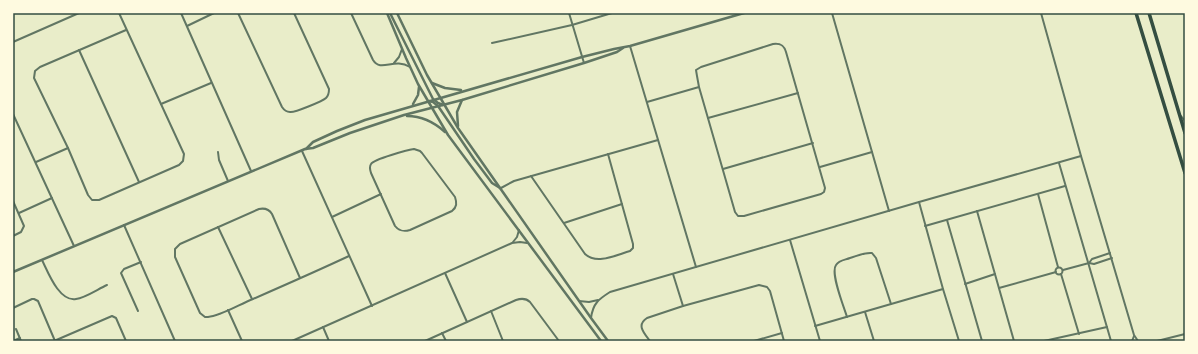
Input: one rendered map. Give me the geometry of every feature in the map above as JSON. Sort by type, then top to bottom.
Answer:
[{"type":"main road","points":[[1136,13],[1185,173]]},
{"type":"main road","points":[[1149,13],[1185,133]]},
{"type":"street","points":[[13,42],[79,13]]},
{"type":"street","points":[[119,13],[184,154],[183,161],[179,165],[99,200],[92,200],[88,195],[68,148],[34,78],[35,71],[126,30]]},
{"type":"street","points":[[181,13],[251,171]]},
{"type":"street","points":[[187,26],[214,13]]},
{"type":"street","points":[[238,13],[282,107],[285,111],[289,112],[297,111],[324,99],[328,96],[329,92],[329,89],[294,13]]},
{"type":"street","points":[[351,13],[374,63],[378,66],[394,63],[402,64],[410,68]]},
{"type":"street","points":[[388,13],[410,68],[448,135],[601,341]]},
{"type":"street","points":[[388,13],[433,99],[444,105]]},
{"type":"street","points":[[397,13],[431,82],[458,128],[608,341]]},
{"type":"street","points":[[569,13],[584,63]]},
{"type":"street","points":[[492,44],[572,25],[612,13]]},
{"type":"street","points":[[13,272],[124,224],[302,151],[313,142],[352,125],[464,90],[582,57],[623,48],[744,13]]},
{"type":"street","points":[[832,13],[889,211]]},
{"type":"street","points":[[1041,13],[1081,156],[1134,335],[1138,341]]},
{"type":"street","points":[[773,44],[784,46],[826,188],[824,192],[741,217],[738,216],[735,212],[699,87],[696,73],[698,68],[773,44]]},
{"type":"street","points":[[630,46],[696,267]]},
{"type":"street","points":[[305,149],[313,148],[362,129],[404,116],[584,63],[618,52],[623,48]]},
{"type":"street","points":[[394,63],[399,57],[402,49]]},
{"type":"street","points":[[80,50],[139,182]]},
{"type":"street","points":[[431,82],[445,88],[464,90]]},
{"type":"street","points":[[161,104],[211,83]]},
{"type":"street","points":[[412,105],[418,95],[418,84]]},
{"type":"street","points":[[647,102],[699,87]]},
{"type":"street","points":[[708,118],[798,92]]},
{"type":"street","points":[[458,128],[457,112],[462,100]]},
{"type":"street","points":[[428,101],[433,102],[438,106],[492,183],[501,188]]},
{"type":"street","points":[[1178,112],[1185,121]]},
{"type":"street","points":[[13,114],[74,246]]},
{"type":"street","points":[[404,116],[417,116],[429,120],[448,135]]},
{"type":"street","points":[[501,188],[531,176],[658,140]]},
{"type":"street","points":[[723,169],[812,143]]},
{"type":"street","points":[[35,162],[68,148]]},
{"type":"street","points":[[411,150],[417,150],[422,153],[455,197],[457,205],[452,211],[410,230],[402,231],[394,226],[381,194],[370,170],[371,164],[376,160],[411,150]]},
{"type":"street","points":[[302,151],[372,306]]},
{"type":"street","points":[[218,152],[218,160],[228,181]]},
{"type":"street","points":[[820,167],[872,152]]},
{"type":"street","points":[[531,176],[585,254],[592,259],[602,259],[630,251],[633,248],[633,244],[608,154]]},
{"type":"street","points":[[579,301],[589,302],[599,299],[610,292],[1081,156]]},
{"type":"street","points":[[1059,163],[1111,341]]},
{"type":"street","points":[[925,226],[1065,186]]},
{"type":"street","points":[[332,217],[381,194]]},
{"type":"street","points":[[1038,194],[1058,267],[1056,272]]},
{"type":"street","points":[[19,213],[52,198]]},
{"type":"street","points":[[13,202],[24,224],[24,228],[21,232],[13,236]]},
{"type":"street","points":[[919,202],[959,341]]},
{"type":"street","points":[[564,223],[622,204]]},
{"type":"street","points":[[300,278],[272,214],[268,210],[259,209],[180,244],[177,246],[174,253],[202,315],[208,318],[228,310],[252,299],[300,278],[349,256]]},
{"type":"street","points":[[977,211],[1014,341]]},
{"type":"street","points":[[947,220],[982,341]]},
{"type":"street","points":[[124,224],[175,341]]},
{"type":"street","points":[[218,227],[252,299]]},
{"type":"street","points":[[512,243],[517,237],[519,229]]},
{"type":"street","points":[[790,240],[820,341]]},
{"type":"street","points":[[292,341],[512,243],[528,243]]},
{"type":"street","points":[[847,317],[835,277],[834,268],[840,261],[859,255],[869,253],[875,256],[891,304]]},
{"type":"street","points":[[1089,263],[1094,258],[1110,253]]},
{"type":"street","points":[[1058,267],[1063,270],[1089,263],[1094,264],[1112,258]]},
{"type":"street","points":[[42,260],[60,293],[69,299],[79,298],[107,285]]},
{"type":"street","points":[[138,311],[121,273],[124,269],[141,262]]},
{"type":"street","points":[[1063,270],[1061,274],[1079,334]]},
{"type":"street","points":[[999,288],[1056,272],[1061,274]]},
{"type":"street","points":[[445,273],[467,322]]},
{"type":"street","points":[[673,274],[683,306]]},
{"type":"street","points":[[965,284],[995,274]]},
{"type":"street","points":[[650,341],[641,328],[643,320],[683,306],[759,285],[764,285],[770,290],[784,341]]},
{"type":"street","points":[[815,326],[943,289]]},
{"type":"street","points":[[13,308],[32,299],[38,301],[54,341],[112,316],[116,318],[126,341]]},
{"type":"street","points":[[425,341],[516,300],[525,299],[530,302],[558,341]]},
{"type":"street","points":[[591,318],[593,308],[599,299]]},
{"type":"street","points":[[228,310],[242,341]]},
{"type":"street","points":[[490,312],[504,341]]},
{"type":"street","points":[[865,312],[874,341]]},
{"type":"street","points":[[323,327],[329,341]]},
{"type":"street","points":[[1044,341],[1107,328]]},
{"type":"street","points":[[16,329],[21,341]]},
{"type":"street","points":[[442,333],[446,341]]},
{"type":"street","points":[[754,341],[782,333]]},
{"type":"street","points":[[1157,341],[1185,334]]},
{"type":"street","points":[[1132,341],[1134,335]]},
{"type":"street","points":[[13,341],[20,338]]}]
